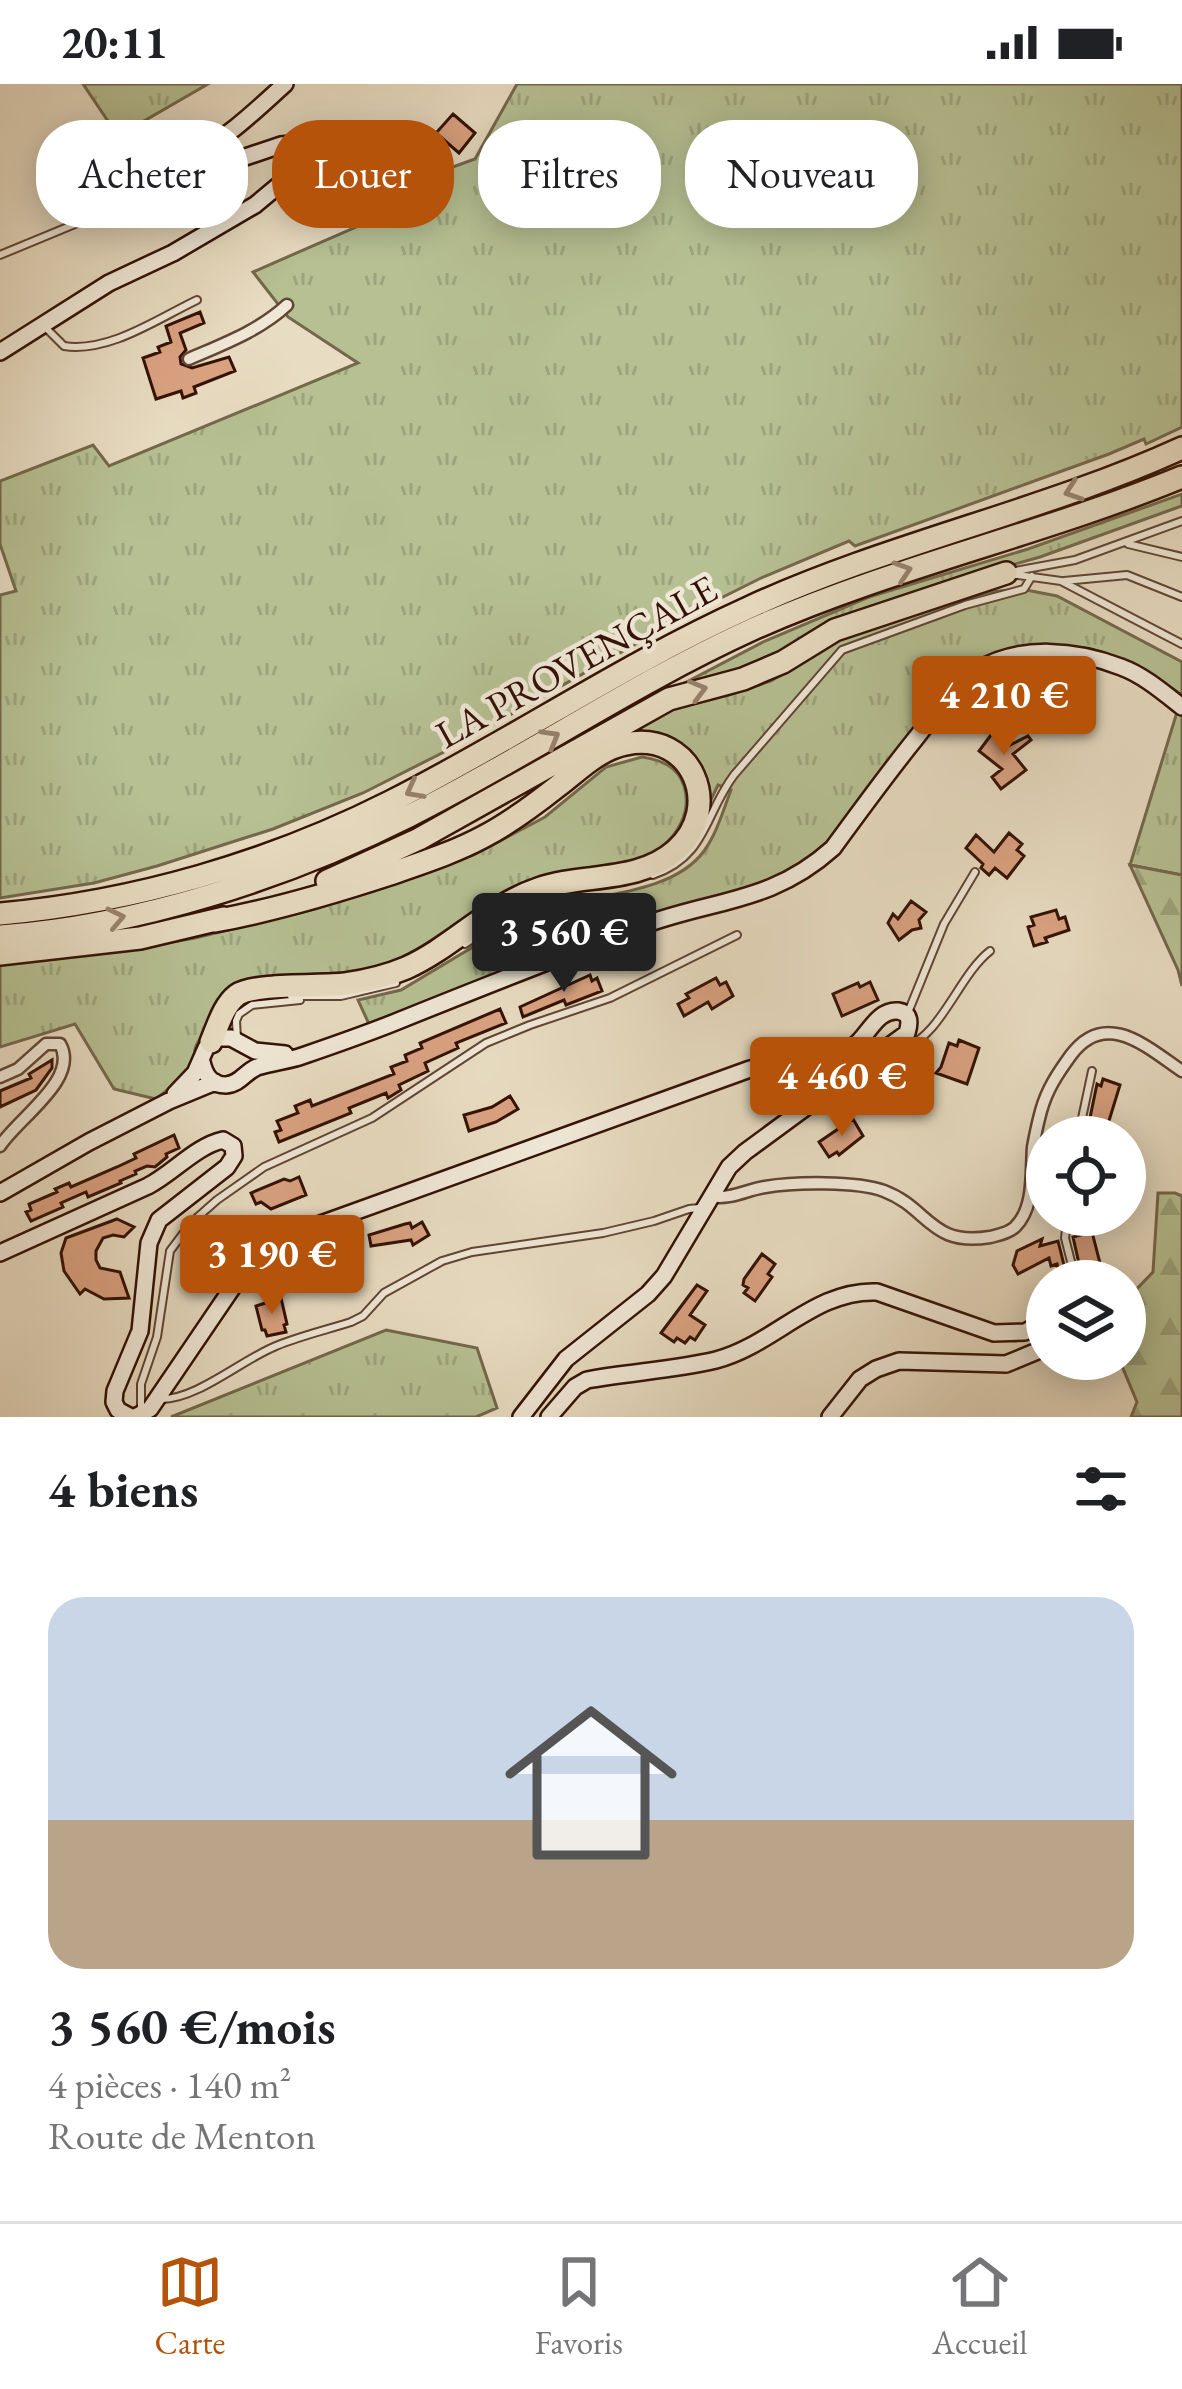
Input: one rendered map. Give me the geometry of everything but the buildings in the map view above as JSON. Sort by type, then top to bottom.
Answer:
[{"type":"highway","name":"LA PROVENÇALE","points":[[0,914],[139,892],[257,858],[320,834],[440,776],[639,663],[751,606],[1182,448]]},
{"type":"highway","name":"LA PROVENÇALE","points":[[0,936],[139,913],[305,862],[412,815],[751,630],[844,591],[1182,477]]},
{"type":"highway","points":[[215,921],[369,864],[669,699],[743,679],[783,662],[835,630],[1006,573]]},
{"type":"highway","points":[[0,954],[140,938],[324,895],[460,849],[506,824],[599,754],[626,744],[664,747],[683,760],[695,778],[699,803],[693,828],[676,850],[650,866],[523,894],[430,955],[385,975],[237,995],[225,1008],[206,1052]]},
{"type":"street","points":[[245,120],[285,84]]},
{"type":"street","points":[[248,157],[300,142],[385,150],[399,155],[406,165],[404,177],[394,183],[322,172],[301,174],[285,180],[248,209]]},
{"type":"street","points":[[0,352],[109,283],[216,228]]},
{"type":"street","points":[[189,359],[272,320],[287,305]]},
{"type":"street","points":[[206,1052],[207,1077],[236,1083],[247,1072],[367,1034],[654,922],[739,900],[790,880],[832,848],[952,692],[997,661],[1025,653],[1082,656],[1124,668],[1182,707]]},
{"type":"street","points":[[0,1253],[148,1186],[212,1143],[223,1140],[233,1146],[234,1156],[227,1167],[159,1220],[149,1243],[140,1331],[114,1402],[127,1415],[157,1399],[256,1253],[271,1242],[750,1069],[833,1054],[855,1045],[889,1012],[907,1015],[908,1033],[729,1167],[678,1256],[648,1294],[566,1359],[521,1417]]},
{"type":"street","points":[[707,1202],[764,1187],[868,1187],[903,1201],[952,1237],[986,1237],[1015,1227],[1024,1213],[1042,1108],[1053,1080],[1077,1047],[1109,1032],[1127,1035],[1182,1071]]},
{"type":"street","points":[[170,1101],[206,1052],[224,1037],[271,1054],[311,1052]]},
{"type":"street","points":[[0,1077],[18,1069],[46,1044],[60,1044],[66,1054],[66,1068],[57,1083],[0,1147]]},
{"type":"street","points":[[242,1044],[250,1057],[247,1072]]},
{"type":"street","points":[[0,1193],[67,1154],[215,1082]]},
{"type":"street","points":[[549,1417],[575,1387],[587,1381],[719,1359],[836,1297],[860,1292],[877,1292],[994,1333],[1026,1331]]},
{"type":"street","points":[[830,1417],[860,1379],[898,1361],[1006,1364],[1026,1356]]},
{"type":"lane","points":[[0,254],[64,228]]},
{"type":"lane","points":[[43,324],[64,346],[92,346],[197,300]]},
{"type":"lane","points":[[1006,573],[1066,562],[1182,521]]},
{"type":"lane","points":[[1124,544],[1182,557]]},
{"type":"lane","points":[[1006,573],[1061,581],[1126,575],[1182,597]]},
{"type":"lane","points":[[598,888],[676,866],[709,824],[724,788],[842,650],[965,604],[1024,589],[1032,576]]},
{"type":"lane","points":[[1061,581],[1182,644]]},
{"type":"lane","points":[[907,1015],[944,924],[975,872]]},
{"type":"lane","points":[[425,969],[524,906]]},
{"type":"lane","points":[[127,1415],[157,1336],[170,1251],[217,1200],[264,1167],[371,1118],[486,1043],[610,998],[737,935]]},
{"type":"lane","points":[[898,1041],[910,1048],[922,1038],[969,970],[990,951]]},
{"type":"lane","points":[[242,1044],[236,1021],[252,1005],[366,992],[399,982]]},
{"type":"lane","points":[[237,995],[316,997]]},
{"type":"lane","points":[[1082,1116],[1092,1071]]},
{"type":"lane","points":[[157,1399],[171,1399],[196,1388],[274,1346],[351,1322],[384,1293],[442,1261],[472,1252],[603,1233],[707,1202]]},
{"type":"green space","points":[[83,84],[208,84],[146,120],[107,120]]},
{"type":"green space","points":[[517,84],[1182,84],[1182,427],[1146,444],[1144,439],[855,546],[849,541],[761,578],[444,752],[363,793],[273,829],[94,883],[0,898],[0,595],[16,591],[0,544],[0,481],[93,445],[109,466],[358,363],[288,317],[253,272],[354,228],[454,228],[454,167],[478,154],[478,228],[661,228],[661,120],[497,120]]},
{"type":"green space","points":[[1182,494],[1182,506],[980,574],[796,644],[746,671],[677,687],[765,641],[869,597],[1028,549]]},
{"type":"green space","points":[[1021,589],[1057,596],[1182,662],[1182,695],[1136,667],[1092,650],[1045,646],[992,657],[834,835],[774,882],[536,960],[369,1024],[358,1000],[401,990],[528,914],[647,886],[689,866],[704,851],[731,790],[718,785],[709,804],[701,771],[683,748],[657,735],[623,732],[672,709],[771,681],[853,632],[988,592]]},
{"type":"green space","points":[[1182,696],[1182,875],[1130,865]]},
{"type":"green space","points":[[642,757],[673,769],[686,795],[682,822],[658,850],[628,864],[526,882],[388,963],[356,972],[266,981],[202,1037],[186,1072],[156,1099],[114,1089],[75,1024],[0,1047],[0,961],[126,950],[315,909],[473,855],[545,817],[606,767]]},
{"type":"green space","points":[[1130,865],[1182,875],[1182,986],[1178,970]]},
{"type":"green space","points":[[1158,1193],[1175,1193],[1182,1196],[1182,1417],[1131,1417],[1137,1402],[1128,1380],[1146,1380],[1146,1279],[1153,1272]]},
{"type":"green space","points":[[386,1330],[477,1348],[497,1408],[476,1417],[171,1417]]}]
